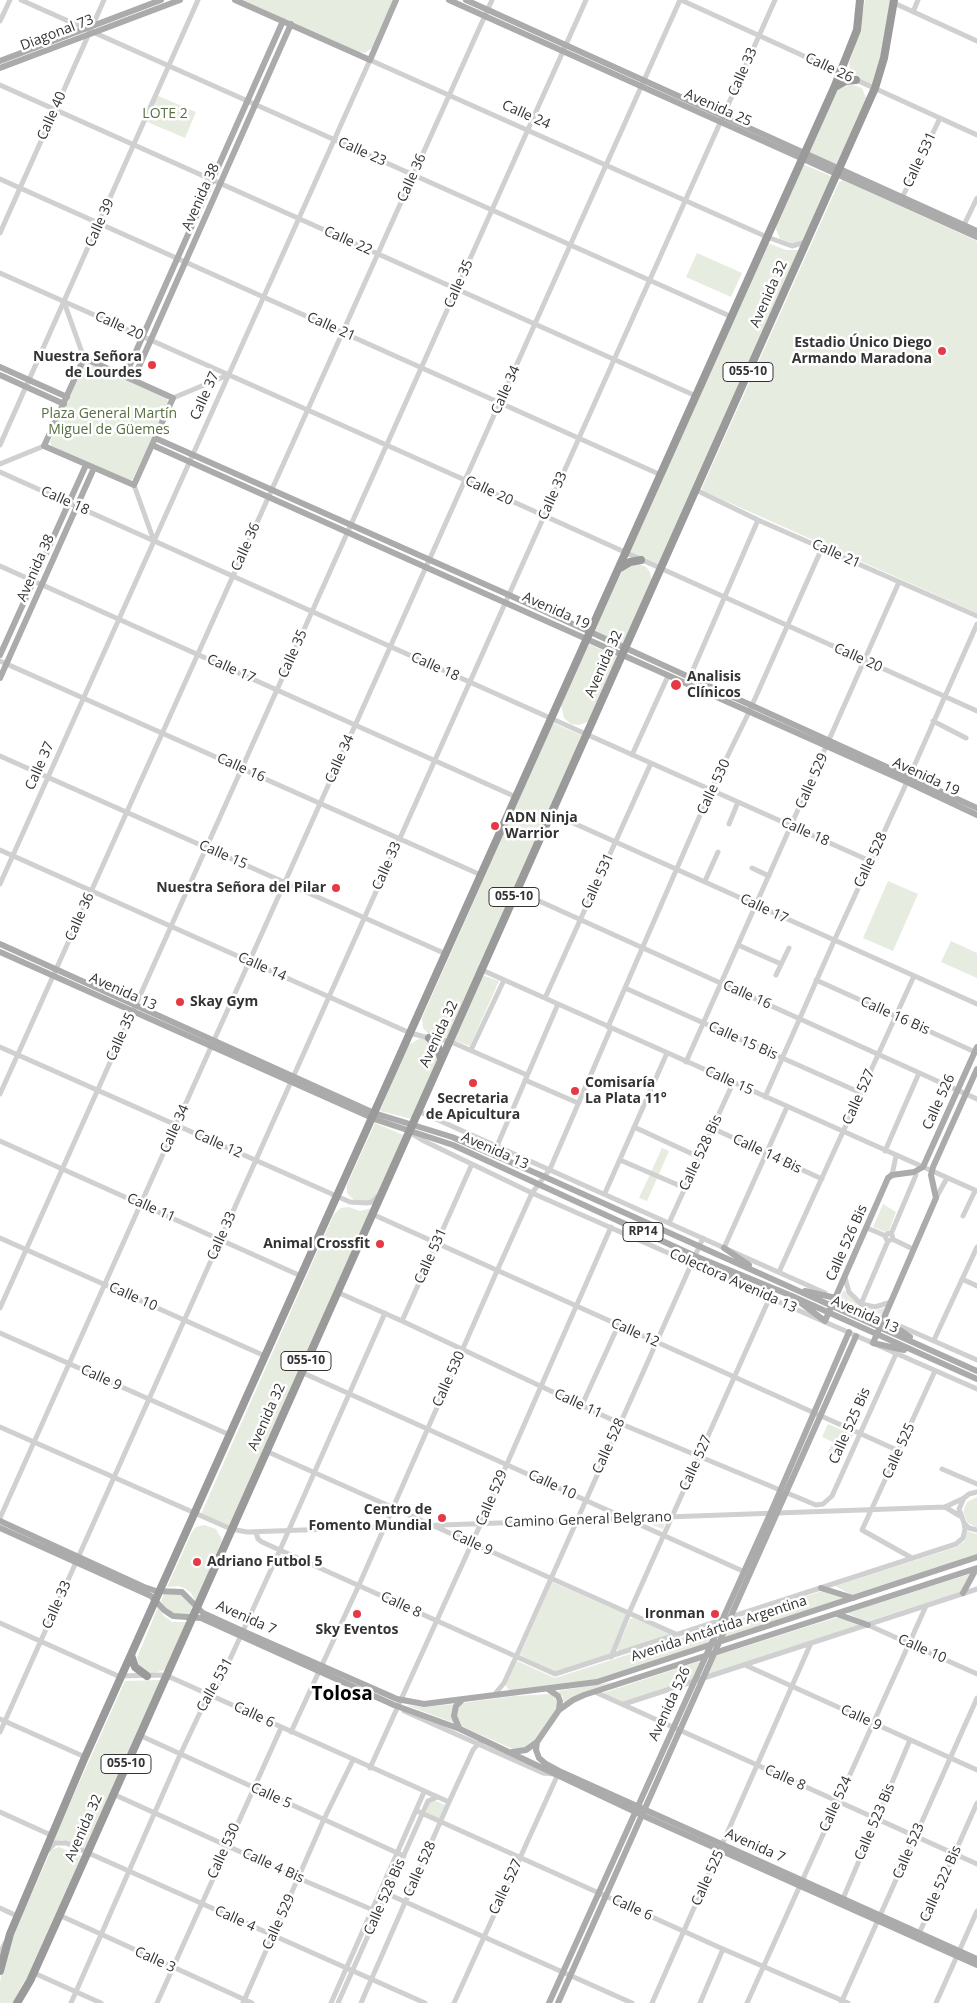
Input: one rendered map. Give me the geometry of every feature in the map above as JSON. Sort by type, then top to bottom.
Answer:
[{"type":"highway","name":"055-10","points":[[840,74],[857,30],[860,0]]},
{"type":"highway","name":"055-10","points":[[875,88],[884,58],[894,2]]},
{"type":"highway","name":"Avenida 32","points":[[0,1971],[17,1916],[53,1836],[85,1757],[840,74]]},
{"type":"highway","points":[[834,88],[844,81],[856,80]]},
{"type":"highway","name":"Avenida 32","points":[[18,2003],[34,1973],[875,88]]},
{"type":"highway","points":[[619,568],[630,562],[641,560]]},
{"type":"highway","points":[[429,1038],[438,1047],[441,1058]]},
{"type":"highway","points":[[131,1655],[135,1667],[147,1676]]},
{"type":"main road","name":"Diagonal 73","points":[[0,68],[161,0]]},
{"type":"main road","name":"Diagonal 73","points":[[0,61],[180,0]]},
{"type":"main road","name":"Calle 24","points":[[235,0],[370,60]]},
{"type":"main road","name":"Calle 37","points":[[370,60],[396,0]]},
{"type":"main road","name":"Avenida 25","points":[[449,0],[567,44],[723,115],[803,156]]},
{"type":"main road","name":"Avenida 25","points":[[466,0],[486,13],[564,51],[720,122],[838,171],[963,228],[977,237]]},
{"type":"main road","name":"Avenida 38","points":[[125,376],[283,21]]},
{"type":"main road","name":"Avenida 38","points":[[133,380],[291,24]]},
{"type":"main road","name":"Avenida 25","points":[[963,228],[977,231]]},
{"type":"main road","points":[[84,358],[125,376],[173,398],[134,486],[44,446],[84,358]]},
{"type":"main road","points":[[0,367],[67,397]]},
{"type":"main road","points":[[0,376],[64,404]]},
{"type":"main road","name":"Avenida 19","points":[[155,438],[509,595],[589,636]]},
{"type":"main road","name":"Avenida 19","points":[[152,445],[505,602],[589,636],[977,808]]},
{"type":"main road","name":"Avenida 38","points":[[0,655],[86,465]]},
{"type":"main road","name":"Avenida 38","points":[[0,678],[3,663],[94,468]]},
{"type":"main road","name":"Avenida 19","points":[[623,651],[668,676],[688,681]]},
{"type":"main road","name":"Avenida 19","points":[[908,779],[977,815]]},
{"type":"main road","name":"Avenida 13","points":[[0,944],[55,972],[373,1116],[452,1137],[545,1177],[758,1272],[792,1288],[876,1335],[977,1379]]},
{"type":"main road","name":"Avenida 13","points":[[0,952],[55,972]]},
{"type":"main road","name":"Calle 526","points":[[923,1167],[976,1049]]},
{"type":"main road","name":"Calle 526","points":[[932,1172],[977,1069]]},
{"type":"main road","name":"Avenida 13","points":[[410,1127],[454,1145],[695,1256],[792,1296],[880,1327],[977,1371]]},
{"type":"main road","points":[[892,1175],[914,1172],[923,1167]]},
{"type":"main road","points":[[920,1353],[872,1344],[936,1198],[932,1172]]},
{"type":"main road","name":"Calle 526 Bis","points":[[825,1321],[888,1178],[892,1175]]},
{"type":"main road","points":[[724,1248],[758,1272]]},
{"type":"main road","points":[[715,1273],[755,1281]]},
{"type":"main road","points":[[792,1288],[836,1298]]},
{"type":"main road","points":[[792,1296],[825,1321]]},
{"type":"main road","points":[[884,1319],[923,1346]]},
{"type":"main road","name":"Avenida 526","points":[[818,1414],[849,1332]]},
{"type":"main road","name":"Avenida 526","points":[[639,1811],[680,1731],[730,1618],[746,1572],[771,1512],[783,1493],[818,1414],[856,1336]]},
{"type":"main road","name":"Avenida 526","points":[[549,2003],[602,1894],[639,1811],[672,1728],[722,1620],[778,1513],[783,1493]]},
{"type":"main road","name":"Avenida 7","points":[[0,1519],[151,1596],[171,1615],[201,1618],[242,1634],[512,1752],[958,1954],[977,1965]]},
{"type":"main road","name":"Avenida 7","points":[[0,1528],[144,1587],[160,1591],[183,1593],[203,1613],[242,1634]]},
{"type":"main road","name":"Avenida Antártida Argentina","points":[[463,1700],[596,1682],[739,1637],[977,1557]]},
{"type":"main road","points":[[963,1593],[976,1568]]},
{"type":"main road","name":"Avenida Antártida Argentina","points":[[537,1742],[560,1710],[573,1700],[594,1691],[976,1568]]},
{"type":"main road","points":[[821,1588],[854,1599]]},
{"type":"main road","points":[[837,1614],[868,1625]]},
{"type":"main road","points":[[546,1689],[551,1690],[558,1696],[560,1710]]},
{"type":"main road","points":[[460,1729],[454,1716],[456,1706],[463,1700]]},
{"type":"main road","name":"Avenida 7","points":[[399,1704],[424,1704],[463,1700]]},
{"type":"main road","points":[[512,1752],[526,1750],[537,1742]]},
{"type":"main road","name":"Avenida 7","points":[[537,1742],[536,1750],[539,1758],[557,1774]]},
{"type":"main road","name":"Avenida 526","points":[[558,2003],[571,1975],[602,1894]]},
{"type":"main road","name":"Avenida 7","points":[[958,1954],[977,1960]]},
{"type":"street","points":[[0,21],[10,0]]},
{"type":"street","name":"Calle 23","points":[[21,0],[732,317]]},
{"type":"street","name":"Calle 40","points":[[0,233],[104,0]]},
{"type":"street","name":"Calle 39","points":[[0,445],[198,0]]},
{"type":"street","name":"Calle 36","points":[[0,1094],[492,0]]},
{"type":"street","name":"Calle 35","points":[[0,1308],[586,0]]},
{"type":"street","name":"Calle 26","points":[[680,0],[977,135]]},
{"type":"street","name":"Calle 34","points":[[0,1519],[680,0]]},
{"type":"street","name":"Calle 33","points":[[0,1732],[2,1720],[114,1477],[775,0]]},
{"type":"street","points":[[913,12],[918,0]]},
{"type":"street","points":[[894,2],[913,12],[976,38]]},
{"type":"street","name":"Calle 24","points":[[370,60],[767,237],[792,246],[807,242]]},
{"type":"street","name":"Calle 37","points":[[0,884],[370,60]]},
{"type":"street","name":"Calle 22","points":[[0,85],[696,396]]},
{"type":"street","name":"Calle 531","points":[[901,200],[940,118]]},
{"type":"street","name":"Calle 21","points":[[0,179],[661,475]]},
{"type":"street","points":[[963,228],[977,198]]},
{"type":"street","name":"Calle 20","points":[[0,274],[465,480],[660,570],[977,711]]},
{"type":"street","points":[[64,302],[84,358]]},
{"type":"street","points":[[173,398],[228,375]]},
{"type":"street","points":[[0,464],[44,446]]},
{"type":"street","name":"Calle 18","points":[[0,472],[870,861]]},
{"type":"street","points":[[134,486],[154,541]]},
{"type":"street","name":"Calle 21","points":[[696,490],[758,520],[977,616]]},
{"type":"street","points":[[688,681],[758,520]]},
{"type":"street","name":"Calle 530","points":[[291,1732],[359,1586],[532,1193],[550,1169],[610,1027],[624,988],[711,790],[750,709],[822,548]]},
{"type":"street","name":"Calle 17","points":[[0,566],[516,797]]},
{"type":"street","name":"Calle 529","points":[[686,1062],[899,582]]},
{"type":"street","name":"Calle 528","points":[[765,1097],[977,624]]},
{"type":"street","name":"Calle 16","points":[[3,663],[481,875]]},
{"type":"street","points":[[632,755],[668,676]]},
{"type":"street","points":[[933,721],[966,738]]},
{"type":"street","name":"Calle 15","points":[[0,756],[446,954]]},
{"type":"street","name":"Calle 531","points":[[545,998],[651,763]]},
{"type":"street","points":[[729,824],[738,802]]},
{"type":"street","name":"Calle 17","points":[[551,813],[678,868],[834,941],[977,1004]]},
{"type":"street","name":"Calle 14","points":[[0,850],[410,1033],[449,1041],[471,1050],[578,1103]]},
{"type":"street","points":[[705,881],[718,852]]},
{"type":"street","points":[[752,868],[769,876]]},
{"type":"street","name":"Calle 16","points":[[517,891],[977,1099]]},
{"type":"street","points":[[738,946],[781,964]]},
{"type":"street","points":[[776,975],[789,948]]},
{"type":"street","name":"Calle 15","points":[[482,970],[976,1191]]},
{"type":"street","name":"Calle 527","points":[[779,1272],[914,976]]},
{"type":"street","points":[[471,1050],[504,980]]},
{"type":"street","name":"Calle 16 Bis","points":[[816,980],[976,1049]]},
{"type":"street","name":"Calle 15 Bis","points":[[624,988],[861,1093]]},
{"type":"street","points":[[497,1146],[558,1004]]},
{"type":"street","name":"Calle 12","points":[[0,1046],[337,1197],[362,1204],[372,1202],[381,1193]]},
{"type":"street","points":[[605,1193],[667,1053]]},
{"type":"street","points":[[885,1150],[919,1073]]},
{"type":"street","name":"Calle 528 Bis","points":[[669,1223],[733,1083]]},
{"type":"street","points":[[724,1248],[787,1107]]},
{"type":"street","name":"Colectora Avenida 13","points":[[418,1111],[977,1360]]},
{"type":"street","name":"Colectora Avenida 13","points":[[410,1127],[422,1140],[532,1193],[977,1389]]},
{"type":"street","points":[[634,1127],[699,1157]]},
{"type":"street","name":"Calle 14 Bis","points":[[712,1128],[822,1179]]},
{"type":"street","name":"Calle 11","points":[[0,1141],[301,1276]]},
{"type":"street","name":"Calle 526 Bis","points":[[892,1175],[896,1156]]},
{"type":"street","points":[[620,1160],[685,1188]]},
{"type":"street","name":"Calle 531","points":[[402,1321],[472,1164]]},
{"type":"street","points":[[861,1304],[916,1175],[914,1172]]},
{"type":"street","points":[[936,1198],[946,1178]]},
{"type":"street","points":[[963,1216],[976,1191]]},
{"type":"street","name":"Calle 12","points":[[372,1214],[899,1451]]},
{"type":"street","name":"Calle 529","points":[[370,1768],[472,1544],[611,1227]]},
{"type":"street","points":[[867,1228],[913,1249]]},
{"type":"street","name":"Calle 10","points":[[0,1238],[265,1356]]},
{"type":"street","name":"Calle 528","points":[[494,1695],[504,1683],[516,1657],[575,1520],[703,1238]]},
{"type":"street","points":[[934,1340],[977,1246]]},
{"type":"street","points":[[845,1278],[849,1292],[861,1304],[875,1307],[891,1302]]},
{"type":"street","points":[[962,1279],[977,1286]]},
{"type":"street","name":"Calle 11","points":[[337,1292],[619,1423],[700,1455],[783,1493],[812,1504],[823,1504]]},
{"type":"street","name":"Calle 527","points":[[612,1656],[629,1613],[770,1297]]},
{"type":"street","name":"Calle 531","points":[[71,2003],[180,1755],[205,1702],[215,1692],[242,1634],[350,1394],[384,1313]]},
{"type":"street","points":[[582,1406],[618,1326]]},
{"type":"street","name":"Calle 9","points":[[0,1333],[230,1435]]},
{"type":"street","name":"Calle 525 Bis","points":[[823,1504],[832,1496],[896,1354]]},
{"type":"street","name":"Calle 525","points":[[912,1558],[862,1530],[935,1371]]},
{"type":"street","name":"Calle 10","points":[[301,1372],[746,1572]]},
{"type":"street","points":[[0,1427],[231,1529]]},
{"type":"street","name":"Calle 9","points":[[266,1452],[678,1635]]},
{"type":"street","points":[[942,1469],[977,1484],[969,1494]]},
{"type":"street","points":[[969,1494],[977,1492]]},
{"type":"street","name":"Camino General Belgrano","points":[[231,1529],[256,1532],[945,1507],[969,1494]]},
{"type":"street","points":[[960,1516],[961,1504],[964,1498]]},
{"type":"street","points":[[945,1507],[960,1516],[969,1528],[977,1530]]},
{"type":"street","points":[[612,1656],[960,1542],[965,1533],[964,1523]]},
{"type":"street","name":"Calle 8","points":[[256,1532],[260,1541],[552,1674],[612,1656]]},
{"type":"street","points":[[624,1704],[977,1589]]},
{"type":"street","name":"Calle 524","points":[[747,2003],[926,1606]]},
{"type":"street","name":"Calle 6","points":[[0,1623],[121,1677],[166,1676],[449,1802]]},
{"type":"street","name":"Calle 10","points":[[868,1625],[977,1674]]},
{"type":"street","name":"Calle 525","points":[[652,2003],[811,1643]]},
{"type":"street","name":"Calle 9","points":[[745,1665],[977,1770]]},
{"type":"street","points":[[504,1683],[505,1690],[510,1693]]},
{"type":"street","name":"Calle 8","points":[[594,1691],[672,1728],[977,1864]]},
{"type":"street","name":"Calle 523","points":[[841,2002],[880,1919],[977,1698]]},
{"type":"street","name":"Avenida 7","points":[[399,1704],[416,1718],[543,1774],[557,1774]]},
{"type":"street","points":[[2,1720],[85,1757]]},
{"type":"street","name":"Calle 530","points":[[157,2003],[281,1728]]},
{"type":"street","name":"Calle 5","points":[[139,1735],[404,1856]]},
{"type":"street","name":"Calle 528","points":[[361,2003],[449,1802],[478,1744],[484,1740]]},
{"type":"street","name":"Calle 523 Bis","points":[[841,1902],[910,1740]]},
{"type":"street","name":"Calle 529","points":[[244,2001],[324,1820],[353,1760]]},
{"type":"street","name":"Calle 527","points":[[454,2003],[557,1774]]},
{"type":"street","name":"Calle 528 Bis","points":[[331,2003],[379,1910],[398,1853],[424,1792]]},
{"type":"street","name":"Calle 4 Bis","points":[[113,1794],[298,1878],[373,1910],[379,1910]]},
{"type":"street","name":"Calle 528 Bis","points":[[338,2003],[373,1910],[404,1856],[428,1801],[438,1798]]},
{"type":"street","name":"Calle 522 Bis","points":[[918,1936],[977,1803]]},
{"type":"street","name":"Calle 6","points":[[417,1811],[723,1949],[764,1965],[841,2002],[848,2003]]},
{"type":"street","points":[[0,1812],[53,1836]]},
{"type":"street","name":"Calle 4","points":[[46,1851],[55,1844],[62,1842],[128,1873],[425,2003]]},
{"type":"street","points":[[384,1892],[632,2003]]},
{"type":"street","points":[[0,1908],[17,1916]]},
{"type":"street","points":[[936,2003],[977,1910]]},
{"type":"street","name":"Calle 3","points":[[59,1915],[101,1936],[252,2003]]},
{"type":"street","name":"Avenida 32","points":[[0,1953],[10,1934]]},
{"type":"street","points":[[700,2003],[723,1949]]},
{"type":"street","points":[[34,1973],[101,2003]]},
{"type":"green space","points":[[242,0],[393,0],[372,48],[365,53]]},
{"type":"green space","points":[[865,0],[891,0],[886,36],[874,86],[855,78],[849,64],[859,33]]},
{"type":"green space","points":[[847,84],[862,88],[867,100],[838,165],[809,152],[835,92]]},
{"type":"green space","name":"LOTE 2","points":[[156,95],[196,112],[185,138],[145,121]]},
{"type":"green space","points":[[803,164],[833,177],[806,237],[794,244],[780,239],[776,229]]},
{"type":"green space","points":[[843,180],[977,241],[977,613],[703,491],[702,488],[839,182]]},
{"type":"green space","points":[[768,243],[786,250],[799,250],[659,566],[630,552]]},
{"type":"green space","points":[[697,253],[742,273],[731,297],[686,277]]},
{"type":"green space","name":"Plaza General Martín Miguel de Güemes","points":[[88,363],[167,398],[168,403],[133,479],[129,481],[52,446],[50,442],[84,364]]},
{"type":"green space","points":[[637,563],[646,567],[650,572],[652,582],[623,645],[594,632],[623,569]]},
{"type":"green space","points":[[589,644],[618,657],[592,717],[587,722],[579,725],[571,724],[564,718],[561,705]]},
{"type":"green space","points":[[553,723],[583,736],[449,1038],[430,1035],[423,1028],[422,1018]]},
{"type":"green space","points":[[888,881],[918,894],[893,951],[863,938]]},
{"type":"green space","points":[[951,941],[977,953],[977,978],[941,962]]},
{"type":"green space","points":[[482,975],[499,981],[470,1046],[453,1040]]},
{"type":"green space","points":[[421,1038],[432,1042],[438,1057],[412,1119],[380,1111],[408,1045]]},
{"type":"green space","points":[[375,1123],[403,1135],[376,1198],[367,1202],[355,1201],[347,1193],[347,1185]]},
{"type":"green space","points":[[662,1148],[669,1151],[647,1201],[639,1198]]},
{"type":"green space","points":[[883,1204],[896,1212],[888,1233],[873,1227]]},
{"type":"green space","points":[[349,1207],[360,1211],[372,1208],[230,1526],[201,1514],[334,1214],[341,1208]]},
{"type":"green space","points":[[844,1290],[859,1304],[874,1311],[886,1307],[882,1315],[840,1297]]},
{"type":"green space","points":[[828,1424],[853,1435],[842,1459],[828,1452],[833,1442],[822,1437]]},
{"type":"green space","points":[[977,1497],[977,1528],[967,1522],[963,1512],[967,1502]]},
{"type":"green space","points":[[666,1520],[663,1529],[642,1521]]},
{"type":"green space","points":[[204,1525],[216,1529],[222,1540],[196,1602],[191,1593],[186,1589],[179,1586],[167,1587],[192,1532],[196,1527]]},
{"type":"green space","points":[[967,1531],[977,1534],[977,1555],[852,1595],[835,1586],[957,1547],[965,1541]]},
{"type":"green space","points":[[970,1574],[960,1592],[866,1622],[847,1613]]},
{"type":"green space","points":[[552,1582],[625,1614],[626,1616],[609,1655],[555,1673],[520,1655]]},
{"type":"green space","points":[[828,1589],[846,1598],[723,1638],[731,1621]]},
{"type":"green space","points":[[180,1593],[189,1599],[192,1607],[190,1614],[174,1613],[164,1607],[161,1601],[164,1594]]},
{"type":"green space","points":[[158,1607],[164,1616],[172,1622],[187,1622],[167,1666],[164,1670],[151,1674],[139,1665],[137,1658]]},
{"type":"green space","points":[[838,1617],[859,1625],[706,1675],[715,1656]]},
{"type":"green space","points":[[633,1618],[670,1635],[619,1652],[617,1649],[630,1619]]},
{"type":"green space","points":[[717,1626],[709,1643],[595,1680],[511,1691],[507,1688],[506,1684],[517,1661],[555,1678]]},
{"type":"green space","points":[[700,1661],[692,1681],[623,1703],[603,1693]]},
{"type":"green space","points":[[160,1680],[85,1849],[63,1840],[53,1841],[125,1681]]},
{"type":"green space","points":[[613,1682],[575,1696],[564,1704],[563,1697],[558,1691]]},
{"type":"green space","points":[[551,1694],[557,1701],[557,1709],[534,1742],[525,1748],[515,1750],[461,1726],[456,1717],[457,1708],[462,1703],[514,1696]]},
{"type":"green space","points":[[456,1704],[454,1723],[406,1705],[422,1707]]},
{"type":"green space","points":[[434,1800],[445,1805],[439,1819],[426,1814],[430,1801]]},
{"type":"green space","points":[[59,1847],[81,1856],[27,1982],[14,2003],[0,2003],[0,1983],[4,1957],[51,1850]]},
{"type":"place","name":"Estadio Único Diego Armando Maradona","points":[[942,351]]},
{"type":"place","name":"Nuestra Señora de Lourdes","points":[[152,365]]},
{"type":"place","name":"Analisis Clínicos","points":[[676,685]]},
{"type":"place","name":"ADN Ninja Warrior","points":[[495,826]]},
{"type":"place","name":"Nuestra Señora del Pilar","points":[[336,888]]},
{"type":"place","name":"Skay Gym","points":[[180,1002]]},
{"type":"place","name":"Secretaria de Apicultura","points":[[473,1083]]},
{"type":"place","name":"Comisaría La Plata 11°","points":[[575,1091]]},
{"type":"place","name":"Animal Crossfit","points":[[380,1244]]},
{"type":"place","name":"Centro de Fomento Mundial","points":[[442,1518]]},
{"type":"place","name":"Adriano Futbol 5","points":[[197,1562]]},
{"type":"place","name":"Sky Eventos","points":[[357,1614]]},
{"type":"place","name":"Ironman","points":[[715,1614]]},
{"type":"district","name":"Tolosa","points":[[342,1695]]}]
